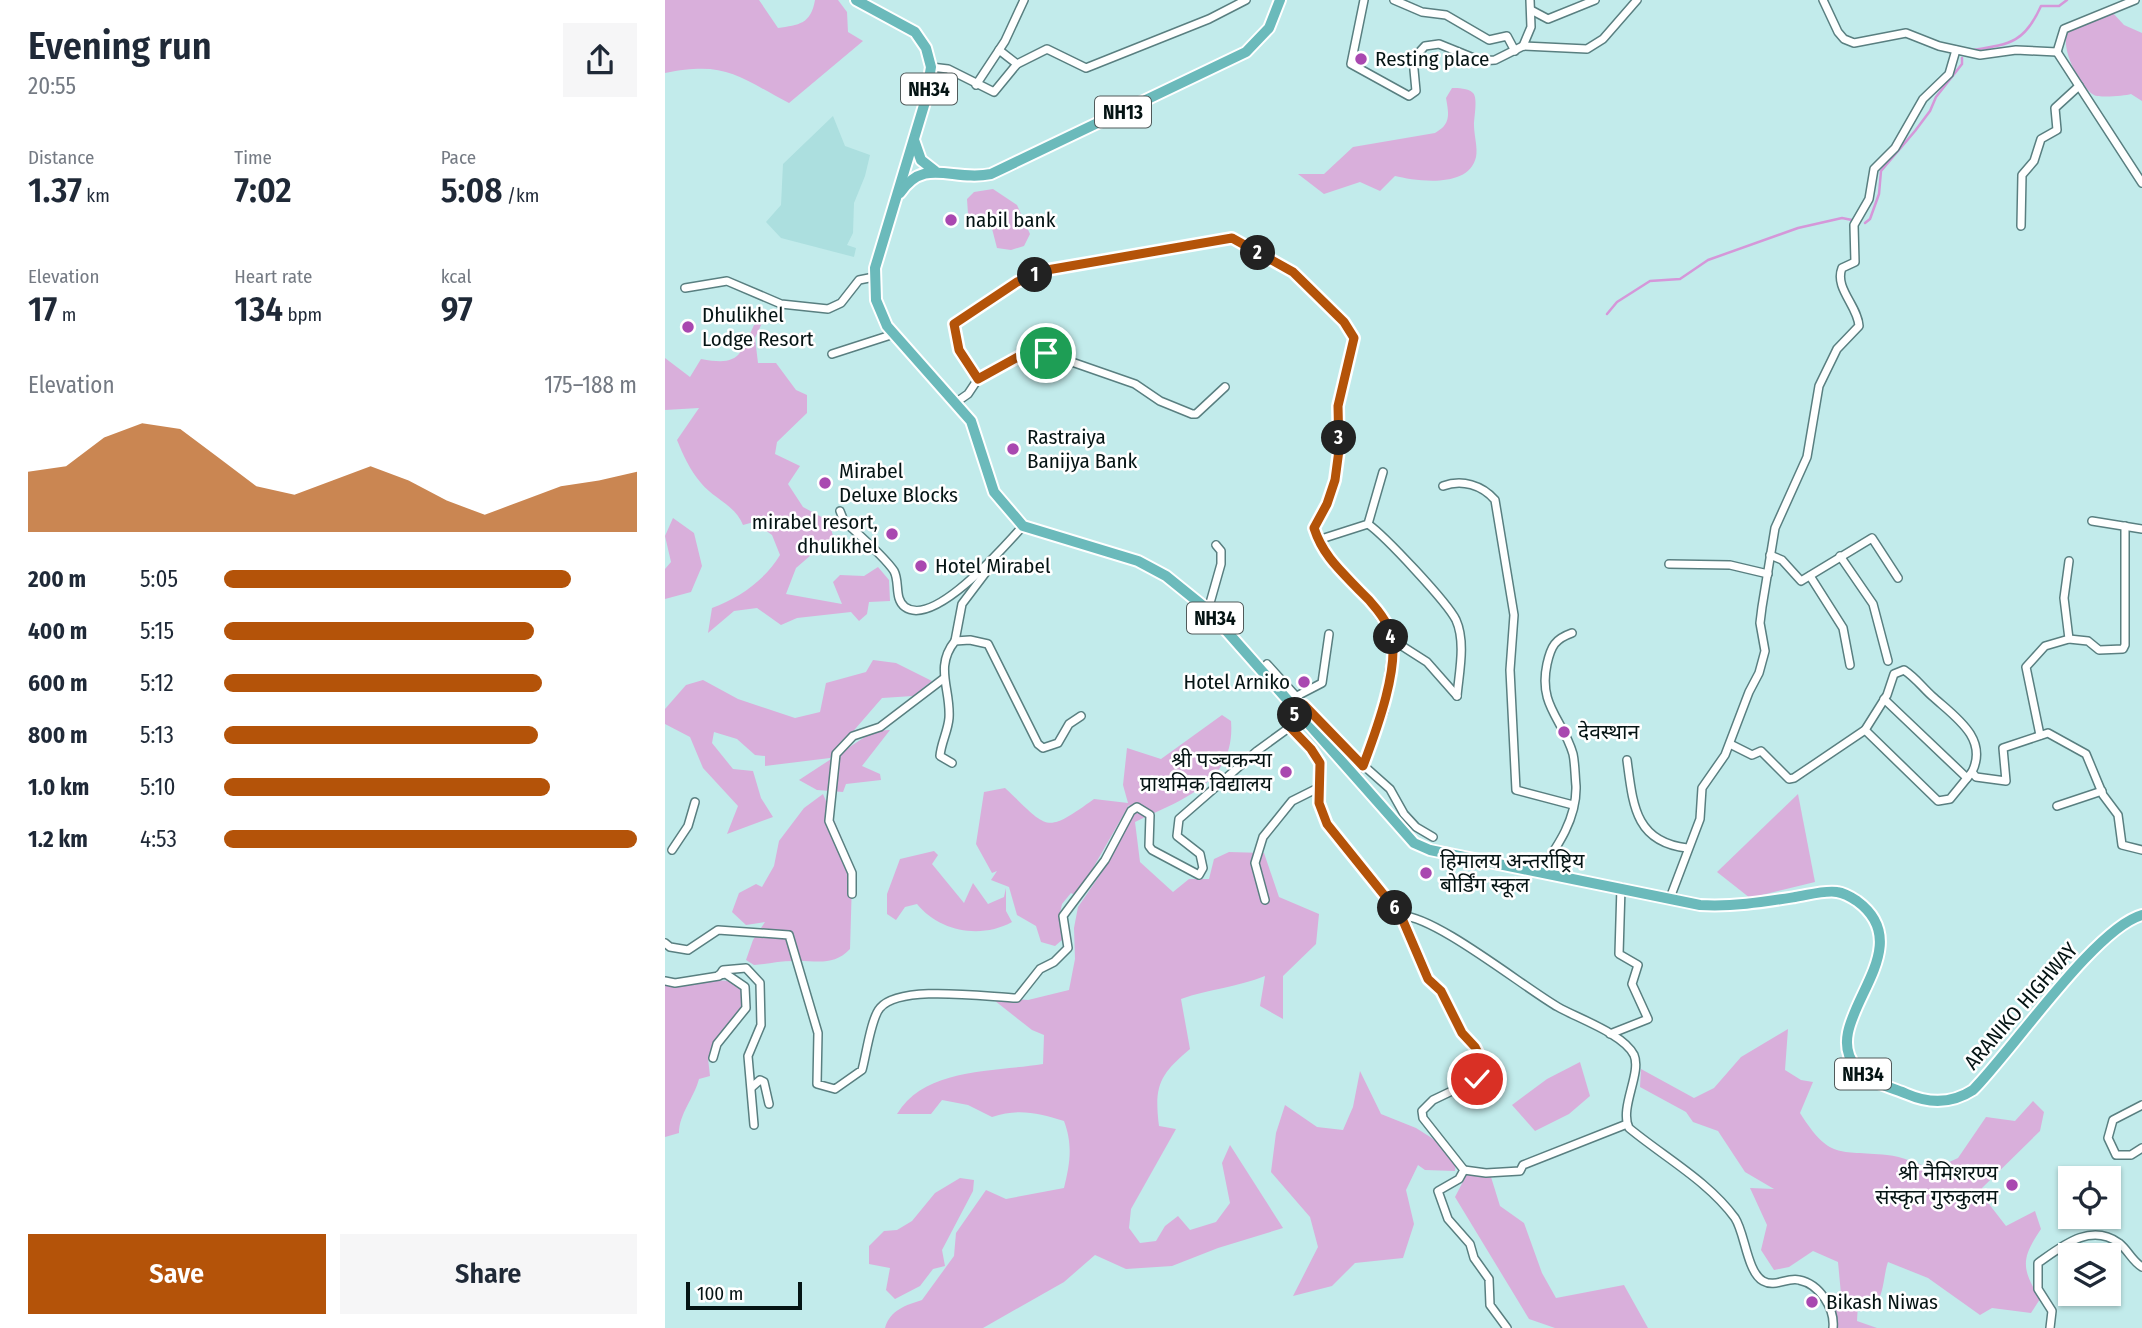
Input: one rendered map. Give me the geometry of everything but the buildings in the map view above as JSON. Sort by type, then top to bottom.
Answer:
[{"type":"highway","name":"NH34","points":[[856,0],[915,32],[926,48],[931,67],[930,85],[890,211],[874,277],[879,309],[894,334],[971,421],[994,492],[1023,526]]},
{"type":"highway","name":"NH13","points":[[890,211],[911,178],[922,172],[967,177],[991,174],[1246,52],[1269,28],[1280,0]]},
{"type":"highway","points":[[914,137],[921,160],[937,173]]},
{"type":"highway","name":"ARANIKO HIGHWAY","points":[[1023,526],[1138,561],[1166,576],[1208,610],[1301,707],[1351,774],[1414,843],[1430,850],[1539,874],[1621,887],[1700,905],[1745,905],[1831,892],[1858,902],[1875,924],[1880,948],[1873,975],[1849,1025],[1849,1045],[1854,1065],[1876,1081],[1915,1098],[1939,1101],[1959,1098],[1973,1090],[2093,950],[2120,927],[2142,915]]},
{"type":"street","points":[[976,85],[999,50],[1024,0]]},
{"type":"street","points":[[931,67],[948,69],[994,92],[1017,64],[1047,49],[1086,68],[1209,19],[1246,0]]},
{"type":"street","points":[[1364,0],[1351,64],[1409,96],[1416,91],[1413,59],[1425,46],[1439,44],[1481,61],[1495,60],[1523,46],[1587,49],[1603,39],[1637,0]]},
{"type":"street","points":[[1394,0],[1422,12],[1446,15],[1489,40],[1507,36],[1515,51]]},
{"type":"street","points":[[1523,46],[1531,27],[1530,0]]},
{"type":"street","points":[[1531,10],[1548,19],[1571,4],[1594,0]]},
{"type":"street","points":[[1823,0],[1838,32],[1844,39],[1854,43],[1906,33],[1972,54],[1988,55],[2016,50],[2057,52]]},
{"type":"street","points":[[2057,52],[2064,30],[2135,0]]},
{"type":"street","points":[[999,50],[1017,64]]},
{"type":"street","points":[[1670,898],[1700,819],[1702,788],[1730,744],[1765,652],[1760,623],[1775,528],[1807,457],[1819,386],[1837,349],[1859,326],[1856,313],[1840,280],[1840,272],[1856,262],[1854,225],[1869,199],[1871,177],[1909,128],[1923,99],[1949,74],[1958,50]]},
{"type":"street","points":[[2057,52],[2142,183]]},
{"type":"street","points":[[2021,226],[2022,175],[2034,161],[2041,139],[2057,130],[2055,108],[2079,86]]},
{"type":"street","points":[[978,379],[959,350],[954,324],[1017,282],[1047,270],[1232,238],[1293,272],[1344,322],[1354,338],[1338,406],[1339,450],[1335,480],[1327,504],[1314,528],[1334,566],[1363,593],[1391,632],[1391,660],[1384,711],[1363,766],[1351,774]]},
{"type":"street","points":[[685,288],[727,281],[781,303],[828,309],[841,303],[859,280],[874,277]]},
{"type":"street","points":[[832,354],[894,334]]},
{"type":"street","points":[[955,403],[968,394],[978,379],[1027,352],[1046,353],[1135,384],[1160,401],[1192,414],[1196,414],[1225,387]]},
{"type":"street","points":[[1367,524],[1383,472]]},
{"type":"street","points":[[1443,486],[1465,483],[1487,491],[1495,500],[1514,615],[1510,670],[1513,781],[1516,790],[1573,805]]},
{"type":"street","points":[[840,511],[844,522],[894,571],[899,600],[911,610],[923,610],[944,601],[997,556]]},
{"type":"street","points":[[2092,521],[2142,529]]},
{"type":"street","points":[[1318,540],[1367,524]]},
{"type":"street","points":[[1367,524],[1398,553],[1456,621],[1462,650],[1457,696],[1426,662],[1391,639]]},
{"type":"street","points":[[952,763],[940,756],[949,717],[943,679],[946,652],[955,641],[962,604],[1023,526]]},
{"type":"street","points":[[2040,735],[2026,667],[2045,646],[2069,639],[2088,641],[2099,650],[2123,649],[2125,645],[2125,526]]},
{"type":"street","points":[[1770,555],[1781,560],[1798,580],[1810,576],[1872,538],[1898,578]]},
{"type":"street","points":[[1208,610],[1221,564],[1221,551],[1216,545]]},
{"type":"street","points":[[1840,556],[1873,604],[1888,661]]},
{"type":"street","points":[[2069,561],[2064,598],[2069,639]]},
{"type":"street","points":[[1668,564],[1730,565],[1768,574]]},
{"type":"street","points":[[1810,576],[1843,628],[1850,666]]},
{"type":"street","points":[[1539,874],[1569,824],[1576,789],[1573,753],[1557,725],[1544,681],[1551,646],[1572,633]]},
{"type":"street","points":[[1295,697],[1322,683],[1329,634]]},
{"type":"street","points":[[955,641],[970,640],[988,644],[1038,744],[1043,748],[1058,743],[1069,724],[1081,716]]},
{"type":"street","points":[[1268,664],[1301,707],[1390,789],[1404,814],[1416,827],[1433,837]]},
{"type":"street","points":[[1730,744],[1752,755],[1761,751],[1789,779],[1805,772],[1850,737],[1865,730],[1899,670],[1918,679],[1926,691],[1963,723],[1972,737],[1978,759],[1970,775],[1949,799],[1932,799],[1865,730]]},
{"type":"street","points":[[852,894],[852,873],[829,821],[836,754],[853,736],[880,727],[943,679]]},
{"type":"street","points":[[1884,699],[1970,775],[1976,777],[2006,781],[2003,748],[2054,733],[2086,754],[2102,791],[2118,815],[2122,845],[2142,850]]},
{"type":"street","points":[[665,943],[670,947],[688,950],[718,930],[789,935],[818,1033],[817,1084],[835,1089],[862,1070],[877,1010],[889,1000],[929,994],[1017,998],[1040,969],[1054,962],[1068,948],[1063,916],[1105,860],[1131,811],[1137,807],[1150,815],[1149,846],[1199,874],[1203,868],[1200,855],[1177,836],[1179,819],[1257,751],[1290,727],[1301,707]]},
{"type":"street","points":[[1290,727],[1320,763],[1319,803],[1327,824],[1401,916],[1428,979],[1441,991],[1462,1033],[1480,1057],[1477,1079],[1433,1100],[1422,1111],[1427,1127],[1464,1170],[1486,1173],[1520,1171],[1523,1165],[1627,1124]]},
{"type":"street","points":[[1627,760],[1630,785],[1643,828],[1665,845],[1687,848]]},
{"type":"street","points":[[1265,900],[1255,863],[1263,837],[1292,801],[1318,788]]},
{"type":"street","points":[[2057,806],[2102,791]]},
{"type":"street","points":[[672,850],[688,826],[695,802]]},
{"type":"street","points":[[1610,1034],[1648,1019],[1632,984],[1639,965],[1619,954],[1621,887]]},
{"type":"street","points":[[1401,916],[1417,918],[1436,928],[1515,976],[1556,1006],[1610,1034],[1635,1056],[1627,1124]]},
{"type":"street","points":[[719,976],[723,970],[746,968],[760,983],[761,1025],[748,1056],[754,1125]]},
{"type":"street","points":[[665,981],[675,983],[726,974],[745,987],[746,1008],[717,1044],[713,1058]]},
{"type":"street","points":[[752,1087],[760,1080],[764,1082],[769,1104]]},
{"type":"street","points":[[2142,1105],[2113,1121],[2108,1138],[2116,1155],[2131,1155],[2142,1148]]},
{"type":"street","points":[[1627,1124],[1691,1175],[1733,1216],[1758,1277],[1771,1284],[1798,1280],[1809,1284],[1831,1308],[1833,1328]]},
{"type":"street","points":[[1464,1170],[1459,1179],[1438,1191],[1448,1219],[1470,1244],[1473,1258],[1489,1279],[1490,1305],[1507,1328]]},
{"type":"street","points":[[2050,1328],[2052,1311],[2038,1289],[2038,1263],[2074,1237],[2102,1236],[2114,1240],[2142,1267]]},
{"type":"shaded area","points":[[665,0],[759,0],[778,28],[792,26],[807,19],[815,0],[838,0],[847,12],[848,32],[863,41],[789,103],[730,73],[703,69],[665,73]]},
{"type":"shaded area","points":[[2112,12],[2124,25],[2142,33],[2142,101],[2131,94],[2094,95],[2088,91],[2072,66],[2066,47],[2068,32]]},
{"type":"shaded area","points":[[1452,88],[1468,90],[1473,93],[1475,99],[1476,157],[1471,167],[1463,174],[1428,181],[1395,176],[1380,191],[1360,182],[1324,194],[1298,174],[1324,174],[1353,147],[1435,133],[1446,122],[1446,98]]},
{"type":"shaded area","points":[[833,116],[845,146],[870,155],[854,203],[853,233],[847,245],[856,248],[854,257],[781,238],[766,222],[781,205],[783,164]]},
{"type":"shaded area","points":[[993,189],[1017,205],[1030,234],[1024,246],[1011,250],[997,248],[989,217],[968,214],[967,199],[974,192]]},
{"type":"shaded area","points":[[763,321],[755,338],[758,363],[776,363],[796,390],[807,395],[807,413],[777,442],[775,454],[800,466],[788,484],[803,507],[829,521],[833,536],[796,568],[786,594],[842,604],[833,582],[840,575],[864,576],[878,567],[889,580],[890,601],[869,602],[867,614],[859,621],[851,612],[797,618],[781,625],[757,608],[734,611],[708,633],[712,608],[751,587],[780,555],[772,535],[754,522],[743,525],[735,512],[706,489],[690,468],[677,440],[699,408],[665,410],[665,358],[690,377],[701,359],[723,361],[736,357],[754,325]]},
{"type":"shaded area","points":[[673,518],[694,533],[702,566],[691,592],[665,599],[665,569],[671,562],[665,536]]},
{"type":"shaded area","points":[[873,660],[896,663],[932,681],[913,696],[882,698],[830,758],[765,766],[765,756],[755,755],[737,739],[714,732],[712,743],[733,769],[753,771],[761,798],[773,817],[727,834],[738,806],[703,768],[690,737],[665,724],[665,709],[686,685],[703,680],[738,699],[795,718],[820,712],[826,683],[866,672]]},
{"type":"shaded area","points":[[1222,715],[1231,721],[1230,742],[1225,760],[1215,774],[1187,797],[1135,822],[1140,862],[1173,892],[1189,879],[1209,879],[1214,859],[1229,852],[1264,853],[1279,897],[1319,914],[1316,944],[1283,976],[1283,1019],[1260,1006],[1265,976],[1181,999],[1190,1049],[1165,1074],[1157,1101],[1159,1126],[1176,1129],[1131,1209],[1129,1228],[1140,1243],[1156,1241],[1165,1226],[1178,1216],[1190,1230],[1216,1222],[1230,1203],[1222,1163],[1230,1145],[1283,1228],[1218,1248],[1172,1266],[1126,1269],[1095,1255],[1064,1282],[983,1328],[885,1328],[895,1313],[922,1300],[954,1256],[956,1233],[986,1190],[1006,1199],[1064,1188],[1068,1171],[1070,1146],[1064,1121],[1028,1113],[992,1117],[968,1105],[942,1100],[931,1114],[897,1114],[909,1099],[925,1087],[943,1080],[963,1074],[1043,1064],[1044,1035],[1032,1030],[990,997],[1028,1000],[1069,990],[1075,959],[1074,928],[1078,907],[1108,863],[1131,811],[1129,805],[1077,896],[1071,893],[1062,904],[1059,918],[1065,925],[1062,940],[1055,946],[1041,942],[1036,926],[1017,915],[1009,887],[991,880],[997,871],[992,873],[976,844],[984,792],[1005,788],[1030,812],[1047,822],[1065,818],[1094,799],[1128,803],[1123,785],[1127,748],[1161,759]]},
{"type":"shaded area","points":[[890,730],[862,766],[880,774],[881,780],[846,784],[843,792],[817,790],[799,780],[874,731]]},
{"type":"shaded area","points":[[823,794],[843,841],[852,882],[850,949],[844,955],[831,960],[754,965],[746,960],[753,940],[765,922],[746,925],[732,912],[739,893],[756,884],[762,887],[774,866],[779,841],[804,808]]},
{"type":"shaded area","points":[[1798,794],[1815,882],[1750,898],[1717,872]]},
{"type":"shaded area","points":[[934,851],[938,855],[932,864],[964,903],[973,883],[988,904],[1004,897],[1006,888],[1006,911],[1012,922],[987,930],[961,930],[937,921],[917,904],[905,907],[896,920],[887,914],[887,894],[900,859]]},
{"type":"shaded area","points":[[711,980],[732,981],[742,986],[746,1005],[708,1058],[710,1076],[699,1079],[681,1119],[679,1133],[665,1137],[665,985]]},
{"type":"shaded area","points":[[1788,1029],[1785,1070],[1801,1080],[1813,1082],[1800,1113],[1819,1139],[1836,1150],[1893,1156],[1934,1169],[1958,1158],[1986,1117],[2015,1121],[2033,1101],[2044,1112],[2040,1131],[1982,1188],[1989,1204],[2006,1226],[2035,1211],[2041,1229],[2030,1248],[2026,1264],[2029,1279],[2040,1299],[2031,1313],[1992,1308],[1980,1315],[1928,1278],[1888,1262],[1878,1300],[1861,1299],[1858,1303],[1857,1321],[1877,1328],[1829,1328],[1841,1294],[1838,1262],[1813,1251],[1789,1267],[1774,1270],[1761,1250],[1767,1225],[1750,1188],[1774,1189],[1745,1172],[1718,1131],[1693,1122],[1686,1112],[1640,1087],[1641,1069],[1694,1098],[1714,1088],[1741,1057]]},
{"type":"shaded area","points":[[1580,1062],[1590,1096],[1569,1114],[1535,1131],[1512,1105],[1547,1079]]},
{"type":"shaded area","points":[[1360,1071],[1381,1114],[1416,1128],[1457,1154],[1455,1171],[1425,1170],[1418,1165],[1406,1190],[1414,1224],[1403,1258],[1355,1263],[1332,1286],[1293,1296],[1318,1247],[1310,1217],[1271,1172],[1276,1133],[1285,1105],[1317,1127],[1343,1130],[1353,1107]]},
{"type":"shaded area","points":[[1470,1168],[1491,1177],[1500,1206],[1524,1223],[1542,1273],[1556,1298],[1624,1285],[1648,1328],[1555,1328],[1529,1319],[1455,1197]]},
{"type":"shaded area","points":[[960,1178],[974,1180],[973,1191],[942,1250],[945,1266],[933,1269],[920,1286],[895,1299],[886,1290],[890,1268],[869,1264],[869,1246],[884,1231],[897,1230],[912,1221],[935,1193]]},
{"type":"waterway","points":[[1974,50],[1998,46],[2015,39],[2029,27],[2041,6],[2059,6],[2067,0]]},
{"type":"waterway","points":[[1865,223],[1870,219],[1879,194],[1881,171],[1930,111],[1936,97],[1962,64],[1962,58]]},
{"type":"waterway","points":[[1607,314],[1617,302],[1650,281],[1680,279],[1708,260],[1798,228],[1842,218],[1852,220]]},
{"type":"place","name":"Resting place","points":[[1361,59]]},
{"type":"place","name":"nabil bank","points":[[951,220]]},
{"type":"place","name":"Dhulikhel Lodge Resort","points":[[688,327]]},
{"type":"place","name":"Rastraiya Banijya Bank","points":[[1013,449]]},
{"type":"place","name":"Mirabel Deluxe Blocks","points":[[825,483]]},
{"type":"place","name":"mirabel resort, dhulikhel","points":[[892,534]]},
{"type":"place","name":"Hotel Mirabel","points":[[921,566]]},
{"type":"place","name":"Hotel Arniko","points":[[1304,682]]},
{"type":"place","name":"देवस्थान","points":[[1564,732]]},
{"type":"place","name":"श्री पञ्चकन्या प्राथमिक विद्यालय","points":[[1286,772]]},
{"type":"place","name":"हिमालय अन्तर्राष्ट्रिय बोर्डिंग स्कूल","points":[[1426,873]]},
{"type":"place","name":"श्री नैमिशरण्य संस्कृत गुरुकुलम","points":[[2012,1185]]},
{"type":"place","name":"Bikash Niwas","points":[[1812,1302]]},
{"type":"route","points":[[1046,353],[1027,352],[978,379],[959,350],[954,324],[1017,282],[1047,270],[1232,238],[1293,272],[1344,322],[1354,338],[1338,406],[1339,450],[1335,480],[1327,504],[1314,528],[1334,566],[1363,593],[1391,632],[1391,660],[1384,711],[1363,766],[1304,705],[1297,710],[1290,727],[1320,763],[1319,803],[1327,824],[1401,916],[1428,979],[1441,991],[1462,1033],[1475,1047],[1480,1057],[1481,1070],[1477,1079]]}]
